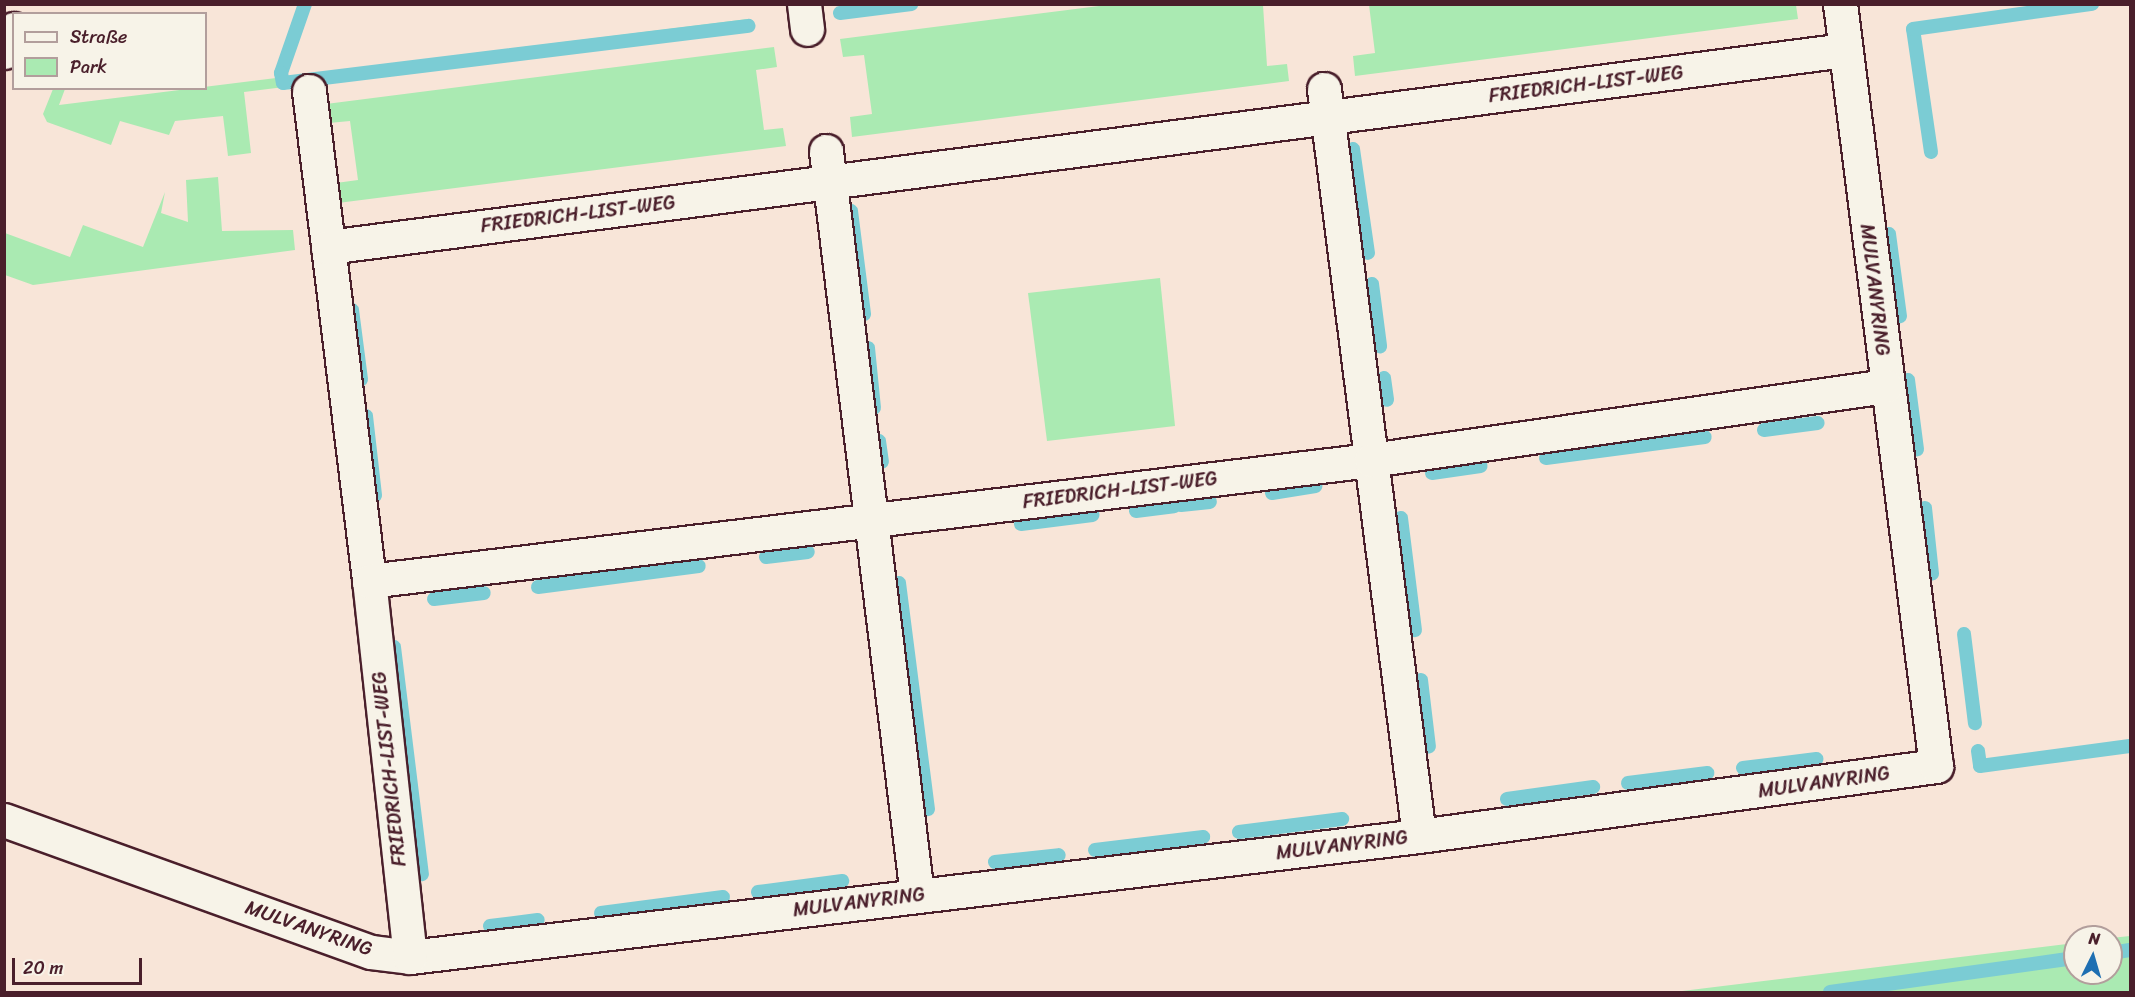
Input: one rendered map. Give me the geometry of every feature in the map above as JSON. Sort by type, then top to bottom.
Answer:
[{"type":"street","name":"MULVANYRING","points":[[4,820],[371,952],[410,957],[1419,836],[1936,766],[1886,386],[1840,4]]},
{"type":"street","points":[[4,52],[12,34]]},
{"type":"street","name":"FRIEDRICH-LIST-WEG","points":[[328,247],[828,166],[1326,103],[1845,50]]},
{"type":"street","name":"FRIEDRICH-LIST-WEG","points":[[309,91],[369,581],[410,957]]},
{"type":"street","points":[[1326,103],[1419,836]]},
{"type":"street","points":[[828,166],[868,522],[917,895]]},
{"type":"street","name":"FRIEDRICH-LIST-WEG","points":[[369,581],[1371,460],[1886,386]]},
{"type":"green space","points":[[1107,5],[1263,5],[1267,66],[1287,64],[1289,81],[852,137],[850,117],[872,114],[864,55],[843,57],[840,39]]},
{"type":"green space","points":[[1369,5],[1796,5],[1798,19],[1355,76],[1353,56],[1375,53]]},
{"type":"green space","points":[[748,19],[750,29],[244,92],[251,153],[228,156],[223,116],[175,121],[169,135],[120,121],[111,145],[47,122],[43,114],[53,90],[65,90],[59,105],[179,90],[207,90],[207,87]]},
{"type":"green space","points":[[774,47],[777,67],[756,70],[764,130],[783,128],[786,146],[338,203],[336,183],[358,180],[350,121],[329,123],[326,104]]},
{"type":"green space","points":[[218,177],[222,231],[293,230],[295,250],[33,285],[5,275],[5,233],[70,257],[83,225],[143,247],[165,192],[161,213],[188,222],[186,180]]},
{"type":"green space","points":[[1160,278],[1175,426],[1047,441],[1028,293]]},
{"type":"green space","points":[[2130,936],[2130,992],[1674,992],[2063,944],[2063,985],[2123,985],[2123,937]]},
{"type":"waterway","points":[[305,4],[281,73],[283,83],[749,26]]},
{"type":"waterway","points":[[840,13],[911,4]]},
{"type":"waterway","points":[[1931,152],[1913,29],[2092,4]]},
{"type":"waterway","points":[[1353,149],[1368,253]]},
{"type":"waterway","points":[[851,211],[864,314]]},
{"type":"waterway","points":[[1889,234],[1900,316]]},
{"type":"waterway","points":[[1372,284],[1380,346]]},
{"type":"waterway","points":[[352,310],[361,379]]},
{"type":"waterway","points":[[868,348],[874,408]]},
{"type":"waterway","points":[[1384,378],[1387,400]]},
{"type":"waterway","points":[[1908,380],[1917,449]]},
{"type":"waterway","points":[[366,416],[375,495]]},
{"type":"waterway","points":[[1764,430],[1818,423]]},
{"type":"waterway","points":[[1546,458],[1705,437]]},
{"type":"waterway","points":[[879,441],[882,462]]},
{"type":"waterway","points":[[1432,473],[1481,466]]},
{"type":"waterway","points":[[1272,493],[1315,486]]},
{"type":"waterway","points":[[1181,505],[1210,502]]},
{"type":"waterway","points":[[1136,511],[1174,506]]},
{"type":"waterway","points":[[1925,508],[1932,574]]},
{"type":"waterway","points":[[1021,524],[1092,515]]},
{"type":"waterway","points":[[1401,518],[1415,630]]},
{"type":"waterway","points":[[766,557],[808,552]]},
{"type":"waterway","points":[[538,587],[699,566]]},
{"type":"waterway","points":[[899,583],[928,809]]},
{"type":"waterway","points":[[434,599],[484,593]]},
{"type":"waterway","points":[[1964,634],[1975,723]]},
{"type":"waterway","points":[[394,647],[422,874]]},
{"type":"waterway","points":[[1421,680],[1429,747]]},
{"type":"waterway","points":[[1978,751],[1980,766],[2130,746]]},
{"type":"waterway","points":[[1743,768],[1816,759]]},
{"type":"waterway","points":[[1628,783],[1707,773]]},
{"type":"waterway","points":[[1507,799],[1593,787]]},
{"type":"waterway","points":[[1239,832],[1342,819]]},
{"type":"waterway","points":[[1095,850],[1203,837]]},
{"type":"waterway","points":[[995,862],[1059,855]]},
{"type":"waterway","points":[[758,892],[842,881]]},
{"type":"waterway","points":[[601,913],[723,897]]},
{"type":"waterway","points":[[490,926],[538,920]]},
{"type":"waterway","points":[[2123,951],[2130,950]]},
{"type":"waterway","points":[[1830,992],[2063,960]]}]
